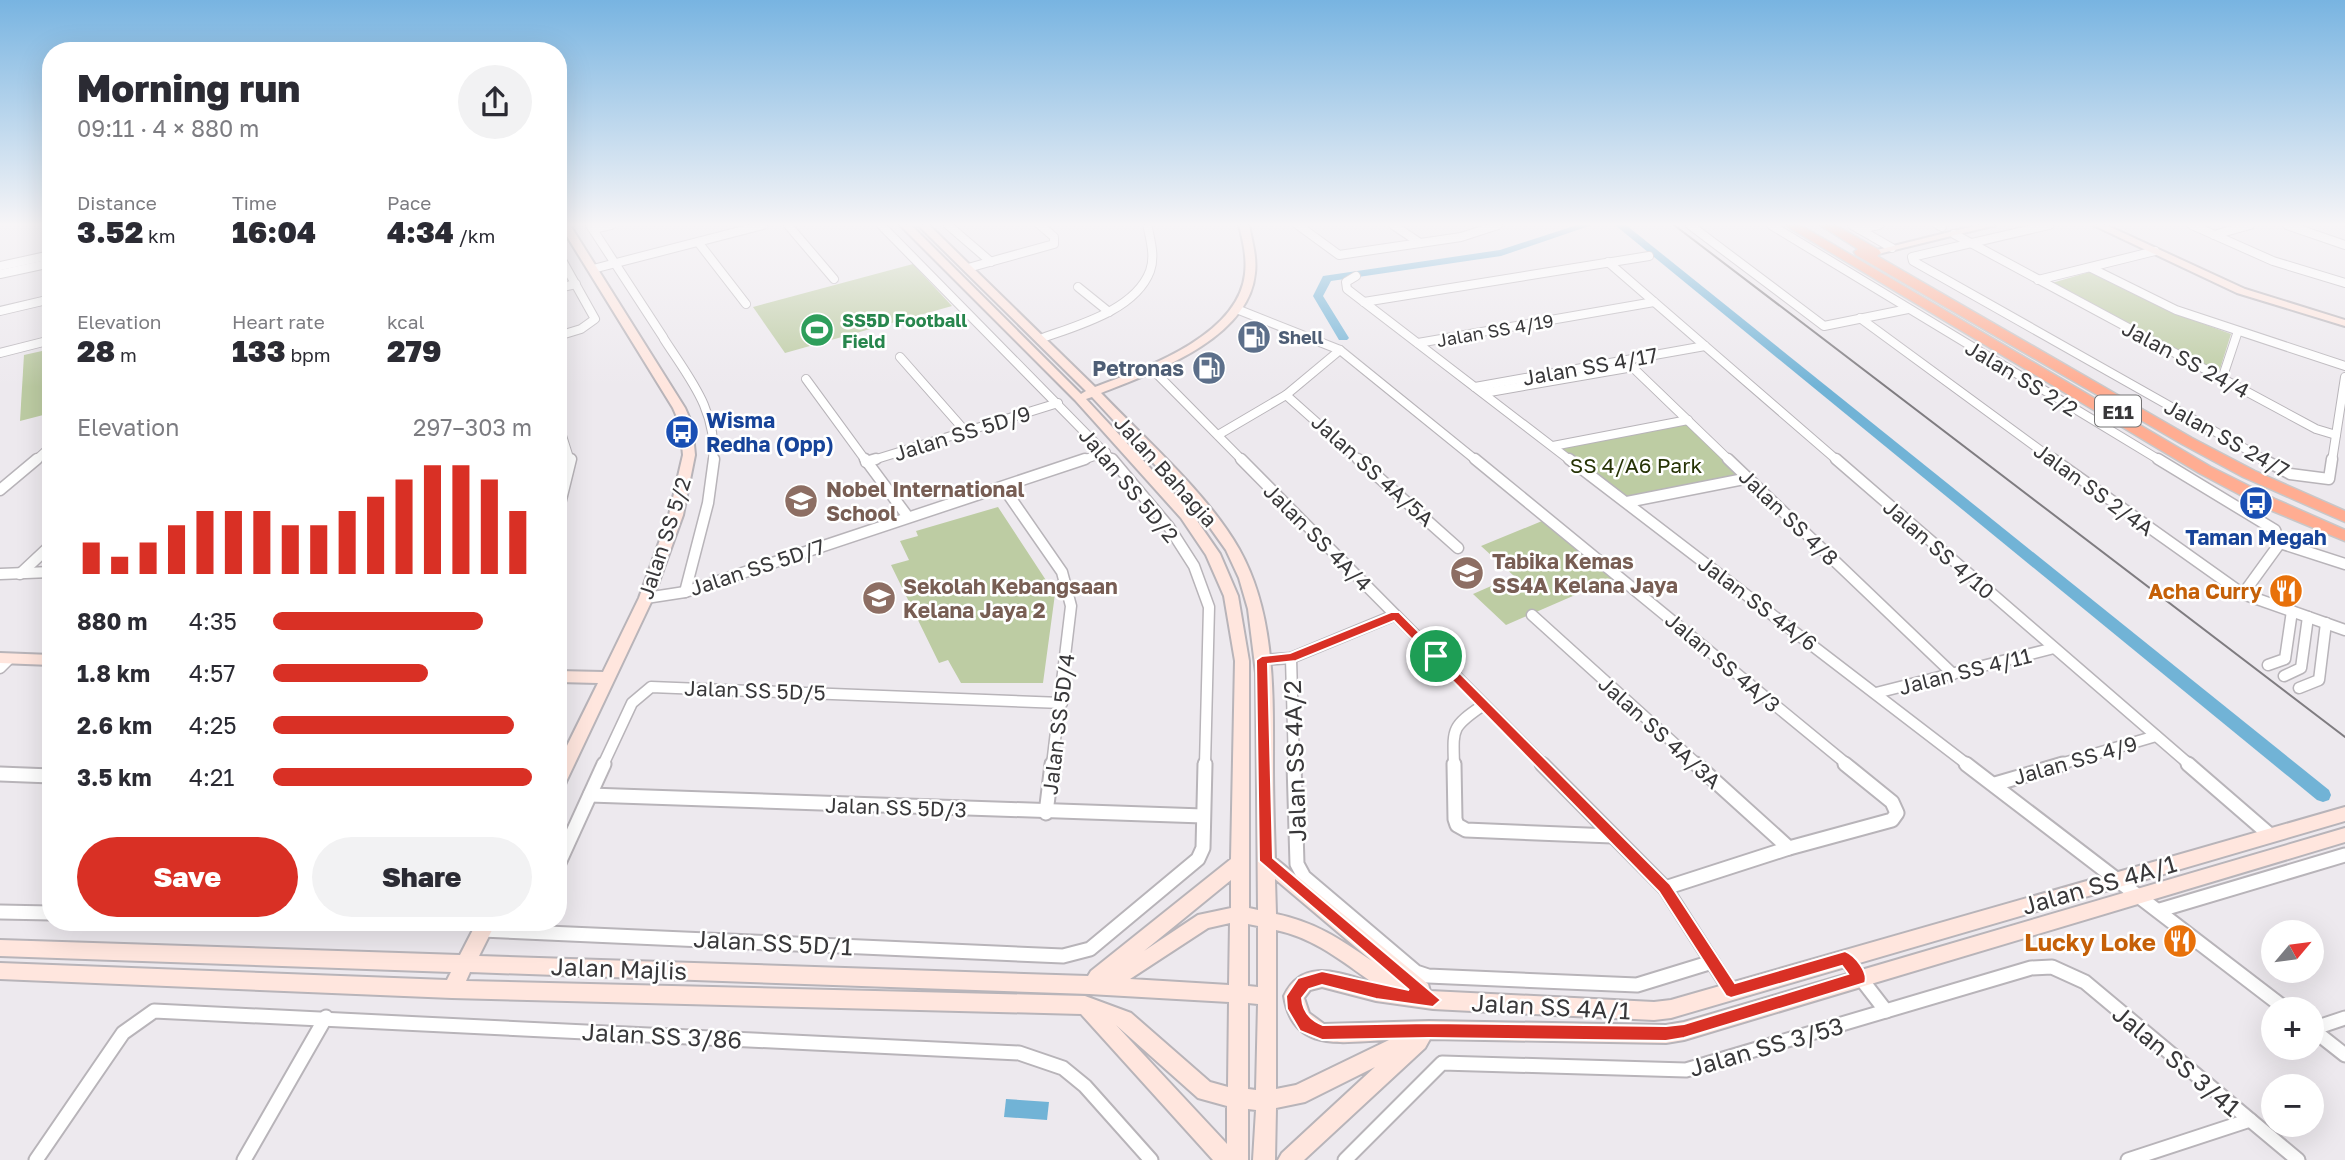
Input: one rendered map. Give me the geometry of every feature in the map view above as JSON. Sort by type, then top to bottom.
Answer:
[{"type":"highway","points":[[1882,279],[2205,470],[2269,503],[2345,536]]},
{"type":"highway","points":[[1928,279],[2203,441],[2345,507]]},
{"type":"highway","name":"E11","points":[[1903,280],[2187,441],[2249,474],[2345,517]]},
{"type":"highway","name":"E11","points":[[1903,280],[2175,444],[2238,478],[2345,525]]},
{"type":"main road","name":"Jalan SS 5/2","points":[[567,764],[646,598],[676,515],[689,455],[686,424],[599,279]]},
{"type":"main road","name":"Jalan Bahagia","points":[[959,279],[1079,398],[1186,515],[1213,554],[1231,596],[1242,661],[1237,1160]]},
{"type":"main road","name":"Jalan Bahagia","points":[[979,279],[1094,392],[1205,510],[1233,550],[1252,594],[1262,660],[1268,996],[1264,1160]]},
{"type":"main road","points":[[1079,398],[1151,368],[1210,338],[1238,310],[1249,279]]},
{"type":"main road","points":[[2215,279],[2241,291],[2345,323]]},
{"type":"main road","points":[[3,662],[42,660]]},
{"type":"main road","points":[[567,676],[609,678]]},
{"type":"main road","name":"Jalan SS 4A/1","points":[[2345,814],[1654,1011],[1433,1000],[1376,992],[1322,978],[1304,983],[1294,996],[1295,1009],[1306,1025],[1322,1033],[1429,1030],[1666,1034],[1684,1031],[2345,835]]},
{"type":"main road","points":[[1266,861],[1433,1000]]},
{"type":"main road","points":[[1087,995],[1240,862]]},
{"type":"main road","points":[[1087,995],[1129,971],[1204,921],[1238,914],[1267,919],[1324,938],[1382,978],[1433,1000]]},
{"type":"main road","points":[[453,989],[482,931]]},
{"type":"main road","name":"Jalan Majlis","points":[[0,948],[467,963],[1087,995]]},
{"type":"main road","name":"Jalan Majlis","points":[[0,971],[453,989],[1268,996]]},
{"type":"main road","points":[[1087,995],[1124,1019],[1205,1091],[1238,1099],[1267,1100],[1298,1095],[1429,1030]]},
{"type":"main road","points":[[1087,995],[1227,1160]]},
{"type":"main road","points":[[1289,1160],[1429,1030]]},
{"type":"street","points":[[567,333],[581,329],[595,319],[573,279]]},
{"type":"street","points":[[626,279],[709,411],[712,435],[706,502],[685,592]]},
{"type":"street","points":[[727,279],[746,304]]},
{"type":"street","name":"Jalan SS 5D/2","points":[[935,279],[1106,452],[1169,527],[1194,566],[1209,607],[1203,848],[1198,859],[1090,949],[1063,956]]},
{"type":"street","points":[[1040,339],[1109,312],[1144,285],[1146,279]]},
{"type":"street","name":"Jalan SS 4A/6","points":[[1351,279],[1346,282],[1348,289],[1364,302],[2270,997]]},
{"type":"street","points":[[1364,302],[1503,279]]},
{"type":"street","name":"Jalan SS 4/10","points":[[1628,279],[2270,835]]},
{"type":"street","points":[[1762,279],[1824,326],[1908,309]]},
{"type":"street","name":"Jalan SS 2/2","points":[[1859,279],[2275,530],[2280,543],[2345,565]]},
{"type":"street","name":"Jalan SS 24/7","points":[[1945,279],[2290,474],[2329,480],[2345,377]]},
{"type":"street","name":"Jalan SS 24/4","points":[[2038,279],[2345,445]]},
{"type":"street","points":[[2114,279],[2176,310],[2345,366]]},
{"type":"street","points":[[567,286],[576,284]]},
{"type":"street","points":[[1078,287],[1109,312]]},
{"type":"street","points":[[0,310],[42,301]]},
{"type":"street","name":"Jalan SS 4/19","points":[[1418,343],[1654,302]]},
{"type":"street","name":"Jalan SS 4A/3","points":[[1238,310],[1340,350],[1892,803],[1897,813],[1892,820],[1789,848],[1665,888]]},
{"type":"street","name":"Jalan SS 2/4A","points":[[1860,318],[2183,554],[2243,594],[2345,630]]},
{"type":"street","points":[[2222,379],[2238,331]]},
{"type":"street","points":[[0,352],[42,342]]},
{"type":"street","name":"Jalan SS 4/17","points":[[1480,390],[1705,346]]},
{"type":"street","points":[[1218,435],[1286,395],[1340,350]]},
{"type":"street","points":[[900,357],[966,432]]},
{"type":"street","name":"Jalan SS 4/8","points":[[1629,363],[1953,674]]},
{"type":"street","name":"Jalan SS 4A/4","points":[[1151,368],[1482,706],[1665,888],[1731,991]]},
{"type":"street","points":[[806,379],[908,517]]},
{"type":"street","name":"Jalan SS 4A/5A","points":[[1286,395],[1458,548]]},
{"type":"street","name":"Jalan SS 5D/9","points":[[866,462],[1058,403]]},
{"type":"street","points":[[1553,446],[1688,420]]},
{"type":"street","points":[[567,447],[571,457],[567,474]]},
{"type":"street","name":"Jalan SS 5D/7","points":[[646,598],[685,592],[1106,452]]},
{"type":"street","points":[[0,490],[42,454]]},
{"type":"street","points":[[1627,502],[1749,478]]},
{"type":"street","name":"Jalan SS 5D/4","points":[[1003,487],[1062,572],[1069,590],[1070,624],[1062,703],[1046,813]]},
{"type":"street","points":[[2243,594],[2280,543]]},
{"type":"street","points":[[20,574],[42,553]]},
{"type":"street","points":[[0,574],[42,573]]},
{"type":"street","points":[[2268,665],[2285,659],[2292,611]]},
{"type":"street","name":"Jalan SS 4A/2","points":[[1262,660],[1291,658],[1395,615]]},
{"type":"street","name":"Jalan SS 4A/3A","points":[[1532,615],[1789,848]]},
{"type":"street","points":[[2284,676],[2301,668],[2308,617]]},
{"type":"street","points":[[2299,688],[2319,680],[2326,623]]},
{"type":"street","name":"Jalan SS 4/11","points":[[1877,693],[2054,648]]},
{"type":"street","name":"Jalan SS 4A/2","points":[[1291,658],[1297,864],[1304,877],[1416,972],[1428,976],[1637,985],[1712,962]]},
{"type":"street","name":"Jalan SS 5D/5","points":[[567,845],[632,703],[651,687],[1062,703]]},
{"type":"street","points":[[1482,706],[1457,723],[1453,731],[1454,819],[1457,825],[1466,830],[1612,836]]},
{"type":"street","name":"Jalan SS 4/9","points":[[1995,784],[2156,736]]},
{"type":"street","points":[[0,775],[42,776]]},
{"type":"street","name":"Jalan SS 5D/3","points":[[590,795],[1046,813],[1203,816]]},
{"type":"street","points":[[2160,911],[2345,855]]},
{"type":"street","points":[[0,912],[42,913]]},
{"type":"street","name":"Jalan SS 5D/1","points":[[567,928],[1063,956]]},
{"type":"street","points":[[1845,958],[1886,1012]]},
{"type":"street","name":"Jalan SS 3/53","points":[[1345,1160],[1442,1063],[1686,1070],[2031,968],[2052,967]]},
{"type":"street","name":"Jalan SS 3/41","points":[[2052,967],[2085,982],[2298,1160]]},
{"type":"street","name":"Jalan SS 3/86","points":[[36,1160],[123,1033],[154,1011],[326,1017],[1019,1053],[1063,1068],[1085,1086],[1152,1160]]},
{"type":"street","points":[[244,1160],[326,1017]]},
{"type":"street","points":[[2324,1025],[2345,1018]]},
{"type":"street","points":[[2324,1038],[2345,1055]]},
{"type":"street","points":[[2128,1160],[2250,1120]]},
{"type":"green space","name":"SS5D Football Field","points":[[857,279],[927,279],[952,306],[785,353],[753,307]]},
{"type":"green space","points":[[2065,279],[2109,279],[2174,313],[2231,334],[2219,372],[2052,283]]},
{"type":"green space","points":[[42,351],[42,415],[20,421],[24,355]]},
{"type":"green space","name":"SS 4/A6 Park","points":[[1685,422],[1742,475],[1628,498],[1560,448]]},
{"type":"green space","points":[[998,507],[1055,594],[1043,683],[961,683],[948,660],[939,663],[891,565],[909,560],[900,541],[918,536],[916,531]]},
{"type":"green space","points":[[1542,521],[1612,579],[1506,625],[1473,594],[1514,576],[1481,546]]},
{"type":"water","points":[[1006,1099],[1049,1102],[1047,1120],[1004,1117]]},
{"type":"waterway","points":[[1326,279],[1318,296],[1343,338]]},
{"type":"waterway","points":[[1687,279],[2323,795]]},
{"type":"tram line","points":[[1745,279],[2345,737]]},
{"type":"place","name":"SS5D Football Field","points":[[817,330]]},
{"type":"place","name":"Shell","points":[[1254,337]]},
{"type":"place","name":"Petronas","points":[[1209,368]]},
{"type":"place","name":"Wisma Redha (Opp)","points":[[682,432]]},
{"type":"place","name":"Nobel International School","points":[[801,501]]},
{"type":"place","name":"Taman Megah","points":[[2256,503]]},
{"type":"place","name":"Tabika Kemas SS4A Kelana Jaya","points":[[1467,573]]},
{"type":"place","name":"Acha Curry","points":[[2286,591]]},
{"type":"place","name":"Sekolah Kebangsaan Kelana Jaya 2","points":[[879,598]]},
{"type":"place","name":"Lucky Loke","points":[[2180,941]]},
{"type":"route","points":[[1395,615],[1436,656],[1482,706],[1665,888],[1731,991],[1845,958],[1860,978],[1684,1031],[1666,1034],[1429,1030],[1322,1033],[1306,1025],[1295,1009],[1294,996],[1304,983],[1322,978],[1376,992],[1433,1000],[1266,861],[1262,660],[1291,658],[1395,615]]}]
